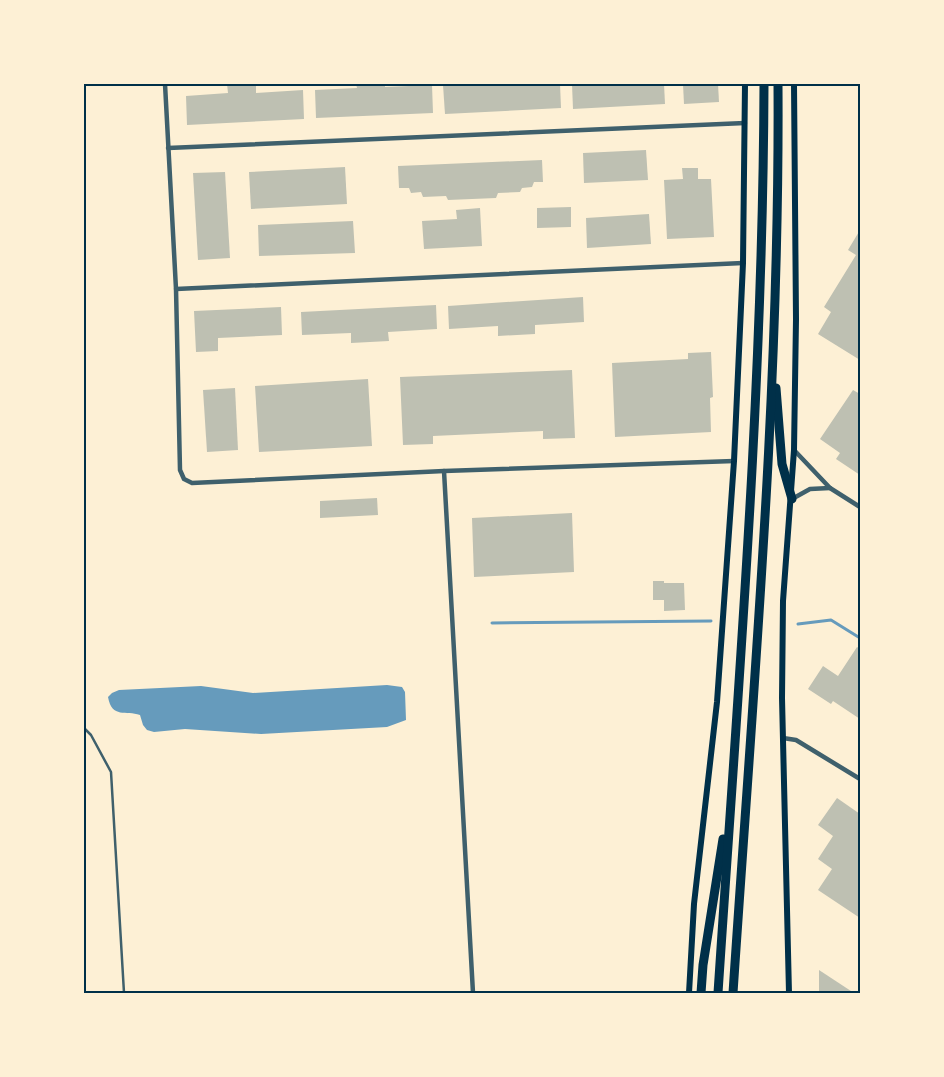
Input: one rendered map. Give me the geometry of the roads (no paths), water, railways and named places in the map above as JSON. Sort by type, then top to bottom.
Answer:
[{"type":"highway","points":[[718,993],[756,401],[762,264],[764,84]]},
{"type":"highway","points":[[733,993],[773,357],[778,84]]},
{"type":"highway","points":[[773,357],[782,464],[792,499]]},
{"type":"highway","points":[[701,993],[703,965],[731,782]]},
{"type":"main road","points":[[689,993],[695,896],[717,702],[734,461],[743,263],[745,84]]},
{"type":"main road","points":[[789,993],[783,738],[783,616],[794,450],[796,319],[794,84]]},
{"type":"street","points":[[165,84],[176,288],[180,470],[184,479],[192,483],[444,471],[734,461]]},
{"type":"street","points":[[168,148],[745,124]]},
{"type":"street","points":[[176,288],[743,263]]},
{"type":"street","points":[[794,450],[830,488],[860,507]]},
{"type":"street","points":[[444,471],[473,993]]},
{"type":"street","points":[[792,499],[816,488],[830,488]]},
{"type":"street","points":[[783,738],[796,740],[860,779]]},
{"type":"lane","points":[[84,728],[96,743],[111,772],[124,993]]},
{"type":"water","points":[[387,685],[402,687],[405,692],[406,720],[387,727],[261,734],[185,729],[154,732],[147,730],[143,725],[140,715],[116,711],[110,704],[108,697],[119,690],[201,686],[253,693]]},
{"type":"waterway","points":[[798,624],[831,620],[860,638]]},
{"type":"waterway","points":[[492,623],[711,621]]}]
